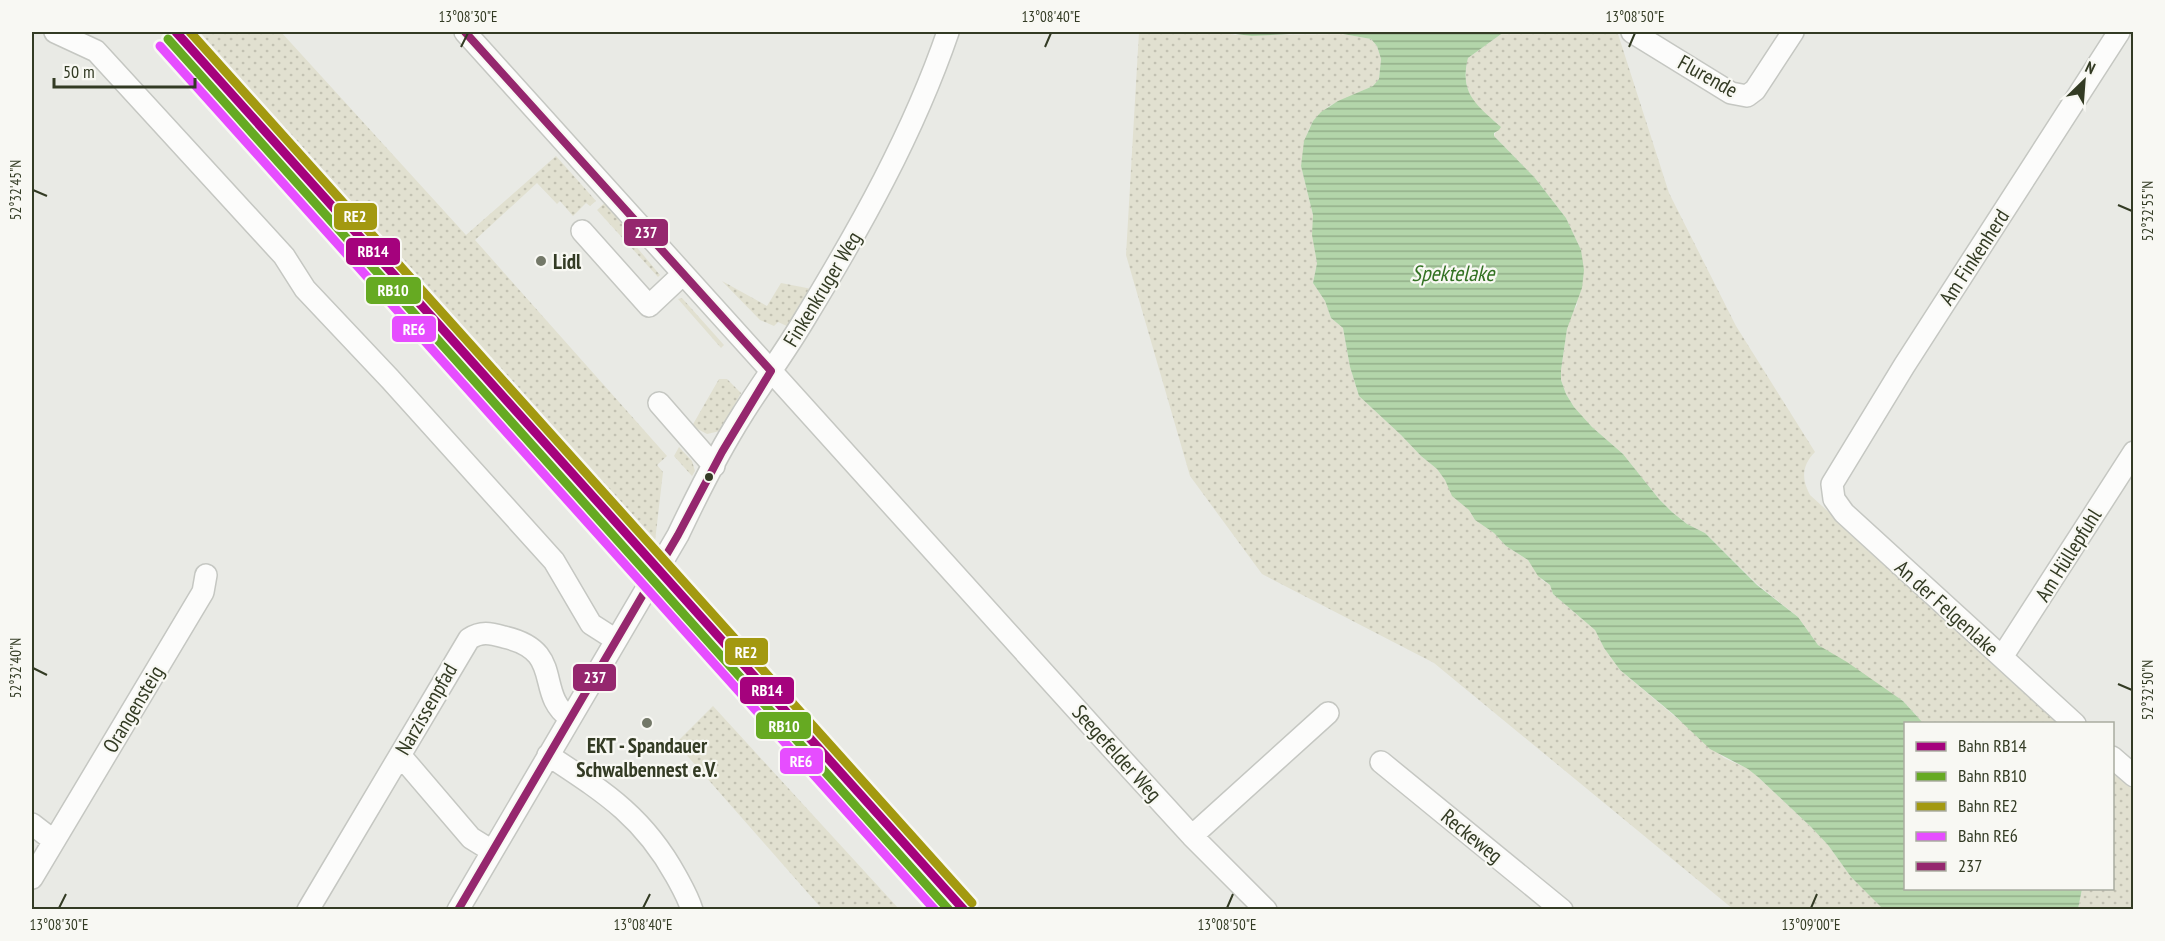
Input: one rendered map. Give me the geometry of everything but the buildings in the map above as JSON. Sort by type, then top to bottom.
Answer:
[{"type":"street","points":[[55,32],[96,51],[284,256],[305,289],[390,379],[554,561],[591,624],[616,640]]},
{"type":"street","name":"Finkenkruger Weg","points":[[458,909],[678,535],[741,417],[804,321],[880,191],[925,91],[948,32]]},
{"type":"street","name":"Flurende","points":[[1632,32],[1731,93],[1747,96],[1755,90],[1793,32]]},
{"type":"street","name":"Am Finkenherd","points":[[1832,484],[1904,366],[2119,32]]},
{"type":"street","name":"Seegefelder Weg","points":[[471,34],[683,274],[1192,836],[1266,909]]},
{"type":"street","points":[[582,231],[649,306],[683,274]]},
{"type":"street","points":[[659,403],[714,466]]},
{"type":"street","name":"Am Hüllepfuhl","points":[[2002,657],[2133,452]]},
{"type":"street","name":"An der Felgenlake","points":[[1832,484],[1834,499],[1844,513],[2074,722]]},
{"type":"street","name":"Orangensteig","points":[[32,878],[203,592],[206,575]]},
{"type":"street","name":"Narzissenpfad","points":[[308,909],[469,639],[478,633],[488,633],[512,638],[530,646],[542,658],[557,705],[570,718]]},
{"type":"street","points":[[1192,836],[1328,713]]},
{"type":"street","points":[[400,755],[471,838],[492,851]]},
{"type":"street","points":[[548,756],[601,790],[633,817],[664,854],[692,909]]},
{"type":"street","points":[[2114,759],[2133,776]]},
{"type":"street","name":"Reckeweg","points":[[1381,762],[1562,909]]},
{"type":"street","points":[[32,824],[54,841]]},
{"type":"shaded area","points":[[186,32],[281,32],[466,235],[556,156],[596,201],[590,206],[586,203],[573,216],[560,201],[557,204],[537,183],[475,240],[667,456],[657,465],[663,472],[654,550]]},
{"type":"shaded area","points":[[1139,32],[1219,32],[1236,35],[1343,34],[1371,39],[1377,46],[1381,59],[1379,79],[1373,86],[1329,106],[1313,121],[1308,131],[1301,166],[1313,215],[1317,263],[1313,283],[1325,301],[1331,318],[1343,328],[1350,367],[1359,396],[1437,469],[1453,496],[1469,510],[1475,520],[1494,533],[1506,546],[1528,560],[1542,580],[1550,585],[1553,594],[1595,630],[1604,648],[1620,670],[1724,758],[1749,769],[1758,777],[1811,827],[1828,845],[1851,877],[1884,909],[1733,909],[1434,663],[1262,574],[1190,476],[1126,255]]},
{"type":"shaded area","points":[[1504,32],[1615,32],[1618,34],[1669,193],[1736,326],[1815,452],[1807,462],[1804,472],[1805,483],[1810,495],[2060,722],[1922,722],[1903,701],[1818,645],[1798,617],[1757,584],[1705,533],[1687,524],[1672,512],[1623,454],[1592,427],[1574,407],[1561,380],[1561,370],[1570,316],[1577,305],[1581,250],[1566,218],[1535,178],[1494,136],[1499,125],[1482,111],[1471,97],[1466,80],[1468,58]]},
{"type":"shaded area","points":[[607,201],[625,222],[634,244],[660,275],[658,277],[597,210]]},
{"type":"shaded area","points":[[722,281],[767,306],[781,283],[812,289],[789,327],[778,322],[774,326],[760,320]]},
{"type":"shaded area","points":[[682,298],[724,345],[721,348],[678,299]]},
{"type":"shaded area","points":[[719,379],[727,379],[741,393],[720,431],[707,434],[692,426]]},
{"type":"shaded area","points":[[679,447],[692,461],[695,471],[692,476],[674,456]]},
{"type":"shaded area","points":[[713,706],[899,909],[822,909],[676,743]]},
{"type":"shaded area","points":[[2114,772],[2133,790],[2133,909],[2078,910],[2082,890],[2114,890]]},
{"type":"water","name":"Spektelake","points":[[1219,32],[1504,32],[1468,58],[1466,81],[1472,98],[1501,127],[1494,133],[1494,136],[1535,178],[1566,218],[1581,250],[1584,270],[1582,288],[1567,329],[1561,370],[1561,380],[1574,407],[1592,427],[1623,454],[1672,512],[1687,524],[1705,533],[1757,585],[1798,617],[1818,645],[1903,701],[1922,722],[1904,722],[1904,890],[2082,890],[2078,909],[1883,909],[1851,877],[1828,845],[1811,827],[1758,777],[1748,769],[1710,749],[1673,714],[1620,670],[1604,648],[1595,630],[1553,594],[1550,585],[1538,576],[1528,560],[1506,546],[1494,533],[1475,520],[1469,510],[1452,496],[1437,469],[1359,396],[1350,367],[1343,328],[1331,318],[1325,301],[1313,283],[1317,263],[1312,235],[1313,215],[1301,166],[1304,141],[1313,121],[1321,112],[1338,101],[1373,86],[1379,79],[1381,59],[1377,46],[1371,39],[1343,34],[1252,36]]},
{"type":"rail line","name":"RB14","points":[[176,32],[964,910]]},
{"type":"rail line","name":"RE2","points":[[190,32],[972,903]]},
{"type":"rail line","name":"RB10","points":[[168,39],[949,910]]},
{"type":"rail line","name":"RE6","points":[[160,46],[935,910]]},
{"type":"transit line","name":"237","points":[[458,910],[678,535],[722,452],[771,371],[465,32]]},
{"type":"place","name":"Lidl","points":[[541,261]]},
{"type":"place","name":"EKT - Spandauer Schwalbennest e.V.","points":[[647,723]]}]
